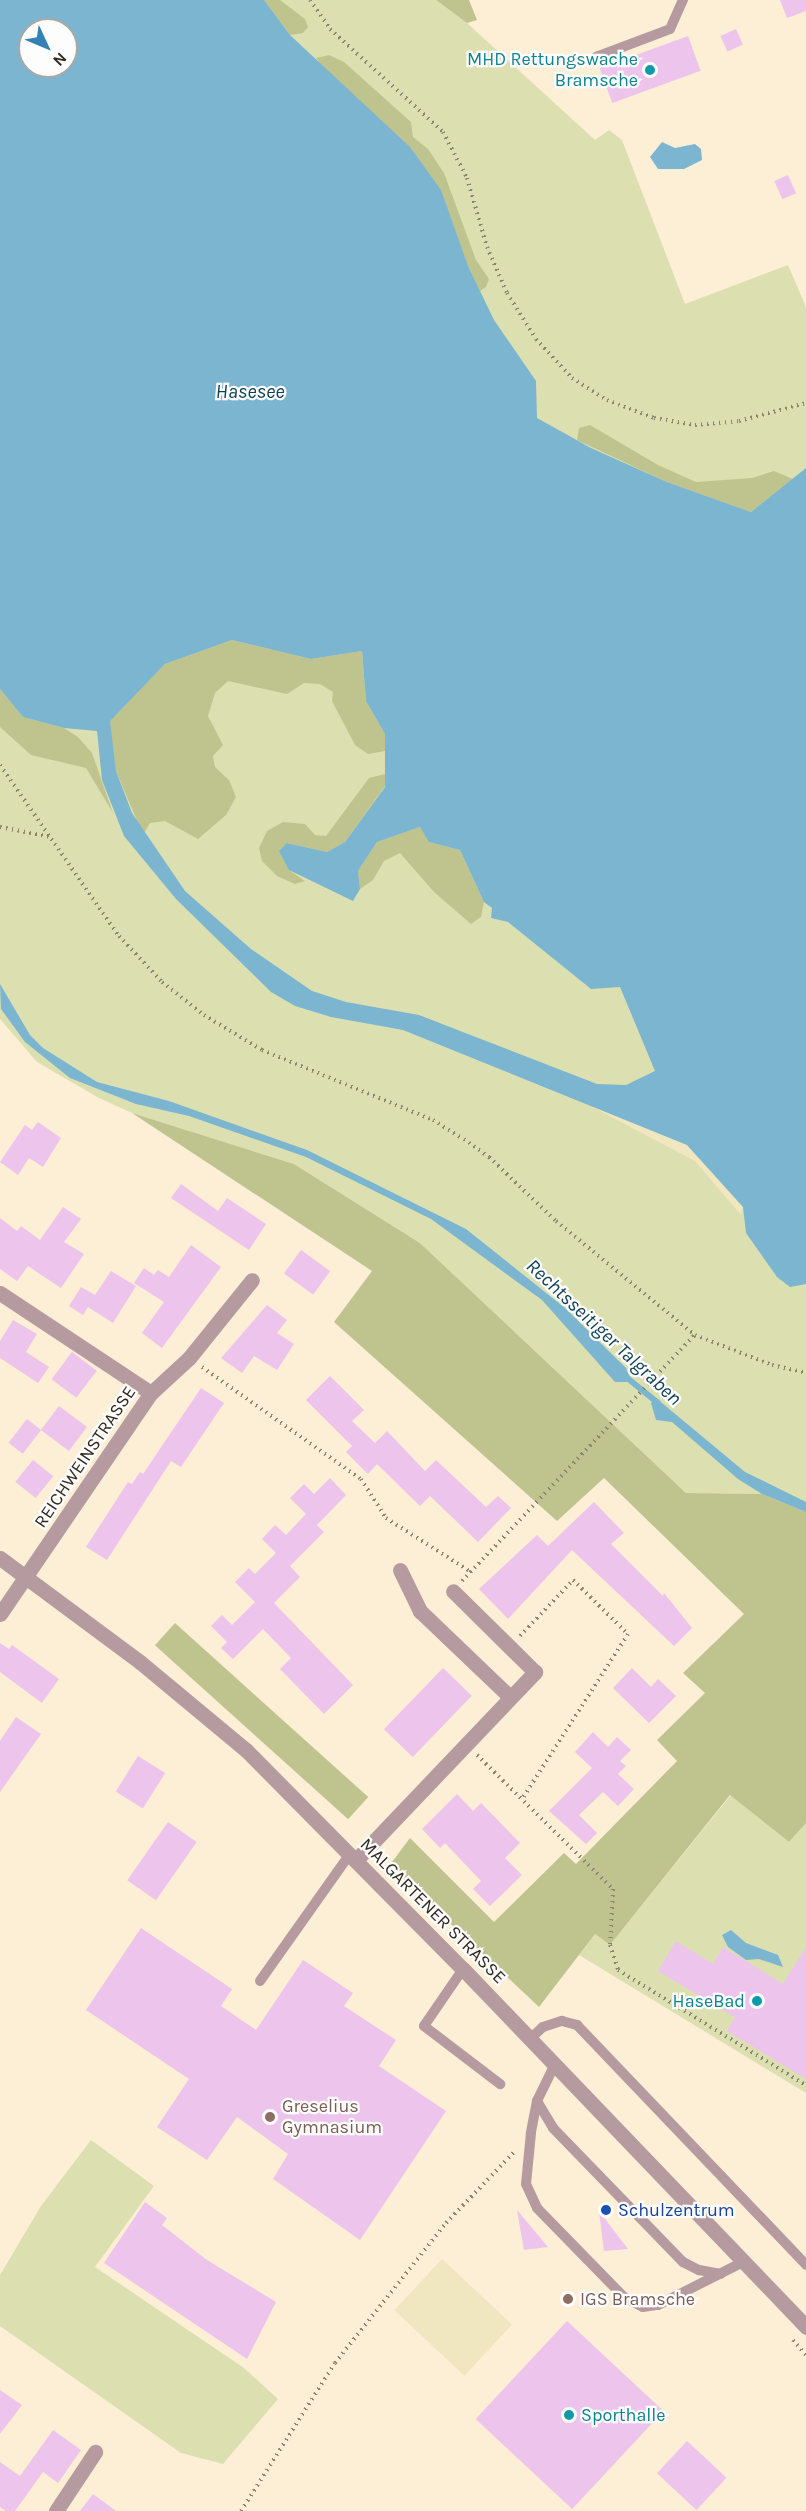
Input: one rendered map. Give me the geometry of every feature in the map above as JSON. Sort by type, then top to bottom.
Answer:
[{"type":"street","name":"REICHWEINSTRASSE","points":[[0,1614],[27,1578],[151,1392],[189,1358],[252,1280]]},
{"type":"street","points":[[0,1293],[151,1392]]},
{"type":"street","name":"MALGARTENER STRASSE","points":[[0,1558],[140,1662],[246,1750],[531,2038],[806,2327]]},
{"type":"street","points":[[400,1570],[420,1611],[510,1697]]},
{"type":"street","points":[[353,1857],[535,1672],[453,1591]]},
{"type":"street","points":[[56,2511],[95,2452]]},
{"type":"lane","points":[[596,57],[670,29],[683,0]]},
{"type":"lane","points":[[260,1981],[353,1857]]},
{"type":"lane","points":[[464,1969],[424,2026],[500,2084]]},
{"type":"lane","points":[[531,2038],[543,2027],[562,2021],[576,2025],[806,2265]]},
{"type":"lane","points":[[555,2064],[537,2101],[526,2184],[534,2202],[624,2297],[643,2307],[658,2305],[745,2261]]},
{"type":"lane","points":[[537,2101],[553,2128],[683,2262],[699,2270],[721,2274]]},
{"type":"path","points":[[310,0],[330,29],[443,132],[466,178],[487,247],[507,293],[536,339],[572,378],[607,400],[654,418],[695,425],[739,421],[806,403]]},
{"type":"path","points":[[0,765],[119,936],[162,982],[204,1015],[262,1050],[433,1120],[489,1157],[556,1221],[695,1335],[772,1365],[806,1373]]},
{"type":"path","points":[[0,827],[52,837]]},
{"type":"path","points":[[453,1591],[695,1335]]},
{"type":"path","points":[[189,1358],[361,1479],[386,1518],[471,1572]]},
{"type":"path","points":[[509,1647],[573,1580],[628,1634],[522,1799]]},
{"type":"path","points":[[466,1744],[613,1889],[610,1945],[618,1970],[806,2085]]},
{"type":"path","points":[[240,2511],[335,2363],[446,2223],[531,2133]]},
{"type":"path","points":[[791,2338],[806,2355]]},
{"type":"green space","points":[[0,0],[436,0],[467,23],[595,140],[609,130],[622,140],[685,304],[788,265],[806,307],[806,1512],[762,1494],[686,1493],[420,1243],[294,1164],[132,1113],[99,1098],[37,1062],[0,1019]]},
{"type":"green space","points":[[264,0],[280,0],[305,19],[308,27],[303,33],[290,35]]},
{"type":"green space","points":[[436,0],[469,0],[477,20],[467,23]]},
{"type":"green space","points":[[329,55],[344,62],[411,122],[413,137],[428,149],[444,173],[476,260],[489,279],[486,287],[480,291],[468,266],[316,58]]},
{"type":"green space","points":[[590,425],[658,465],[696,482],[752,478],[774,471],[793,479],[751,512],[667,482],[577,440],[579,428]]},
{"type":"green space","points":[[232,640],[311,659],[362,651],[366,701],[385,734],[385,751],[368,754],[355,745],[332,701],[333,692],[320,684],[304,683],[287,694],[228,681],[215,693],[208,716],[223,745],[213,756],[215,767],[229,780],[236,797],[226,815],[198,839],[165,821],[150,823],[143,835],[116,771],[109,721],[165,664]]},
{"type":"green space","points":[[0,689],[23,717],[64,728],[78,737],[92,753],[113,813],[86,768],[31,755],[0,727]]},
{"type":"green space","points":[[385,774],[385,786],[345,842],[327,852],[287,843],[289,870],[305,881],[295,884],[277,876],[262,861],[259,848],[267,831],[283,822],[305,824],[315,835],[326,836],[369,778]]},
{"type":"green space","points":[[420,827],[430,842],[460,850],[484,902],[481,917],[471,924],[434,892],[400,853],[384,861],[373,880],[360,889],[358,871],[377,842]]},
{"type":"green space","points":[[132,1113],[294,1164],[420,1243],[686,1493],[762,1494],[806,1512],[806,1823],[789,1842],[730,1795],[610,1945],[595,1934],[539,2007],[389,1866],[410,1838],[494,1922],[564,1853],[576,1864],[677,1761],[657,1740],[705,1693],[683,1673],[744,1614],[604,1478],[557,1521],[334,1322],[372,1271]]},
{"type":"green space","points":[[175,1623],[368,1797],[348,1819],[155,1645]]},
{"type":"green space","points":[[731,1795],[789,1842],[806,1823],[806,2093],[579,1955],[595,1934],[610,1945]]},
{"type":"green space","points":[[91,2140],[154,2186],[95,2267],[244,2368],[278,2399],[223,2464],[181,2453],[0,2326],[0,2275],[41,2206]]},
{"type":"sand","points":[[587,1104],[687,1145],[743,1207],[741,1215],[695,1161]]},
{"type":"sand","points":[[442,2259],[512,2324],[464,2376],[394,2310]]},
{"type":"water","name":"Hasesee","points":[[0,0],[264,0],[290,35],[410,147],[441,190],[468,266],[494,320],[536,381],[537,418],[591,448],[667,482],[751,512],[806,468],[806,1284],[790,1287],[777,1277],[746,1233],[743,1207],[687,1145],[403,1030],[331,1017],[295,1006],[271,992],[176,899],[124,836],[102,780],[97,731],[64,728],[23,717],[0,689]],"holes":[[[232,640],[311,659],[362,651],[366,701],[385,734],[385,787],[345,842],[327,852],[287,843],[279,851],[289,870],[353,901],[360,889],[358,871],[377,842],[420,827],[429,842],[460,850],[484,902],[492,908],[491,918],[508,922],[591,989],[620,987],[655,1071],[626,1085],[597,1084],[419,1015],[346,1002],[312,991],[251,949],[185,891],[132,813],[116,771],[110,721],[165,664]]]},
{"type":"water","points":[[662,142],[675,148],[695,144],[701,149],[702,160],[684,169],[658,169],[650,157]]},
{"type":"water","points":[[0,984],[30,1035],[43,1048],[97,1082],[169,1101],[307,1150],[466,1229],[565,1308],[626,1368],[632,1382],[615,1382],[542,1300],[431,1219],[306,1157],[189,1116],[136,1104],[70,1078],[25,1042],[1,1009]]},
{"type":"water","points":[[656,1398],[745,1472],[806,1502],[806,1512],[762,1494],[738,1479],[672,1422],[656,1420],[651,1403]]},
{"type":"water","points":[[731,1930],[746,1943],[778,1955],[783,1967],[759,1959],[746,1960],[728,1947],[722,1935]]},
{"type":"building","points":[[780,0],[806,0],[806,11],[787,18]]},
{"type":"building","points":[[736,29],[743,45],[727,51],[720,36]]},
{"type":"building","name":"MHD Rettungswache Bramsche","points":[[688,36],[701,71],[612,103],[600,68]]},
{"type":"building","points":[[788,175],[796,193],[782,199],[774,181]]},
{"type":"building","points":[[38,1122],[61,1138],[43,1167],[29,1158],[18,1175],[0,1162],[25,1125],[32,1130]]},
{"type":"building","points":[[181,1184],[218,1211],[227,1198],[266,1224],[249,1250],[171,1198]]},
{"type":"building","points":[[63,1207],[81,1219],[64,1242],[84,1254],[61,1288],[28,1266],[17,1281],[0,1269],[0,1218],[17,1231],[21,1226],[40,1240]]},
{"type":"building","points":[[191,1245],[221,1267],[162,1348],[142,1333],[164,1302],[134,1283],[144,1268],[154,1275],[158,1270],[169,1277]]},
{"type":"building","points":[[301,1250],[330,1271],[313,1295],[284,1273]]},
{"type":"building","points":[[111,1271],[136,1286],[113,1323],[88,1307],[83,1315],[69,1306],[81,1287],[95,1295]]},
{"type":"building","points":[[267,1305],[287,1320],[277,1333],[294,1344],[277,1370],[254,1356],[242,1373],[221,1358]]},
{"type":"building","points":[[13,1320],[37,1334],[26,1352],[49,1367],[38,1383],[0,1358],[0,1341]]},
{"type":"building","points":[[72,1352],[97,1371],[76,1398],[52,1379]]},
{"type":"building","points":[[330,1376],[364,1410],[352,1421],[375,1443],[387,1431],[425,1471],[436,1460],[486,1507],[498,1496],[511,1508],[478,1542],[430,1496],[420,1506],[377,1464],[368,1474],[346,1452],[352,1446],[306,1400]]},
{"type":"building","points":[[201,1388],[224,1403],[181,1467],[171,1461],[107,1560],[86,1547],[128,1482],[132,1484],[140,1472],[143,1474]]},
{"type":"building","points":[[59,1406],[87,1427],[69,1451],[41,1430]]},
{"type":"building","points":[[27,1419],[41,1430],[23,1454],[9,1443]]},
{"type":"building","points":[[33,1460],[53,1476],[36,1498],[15,1482]]},
{"type":"building","points":[[330,1478],[346,1495],[317,1525],[324,1532],[290,1566],[300,1577],[274,1603],[353,1685],[324,1714],[280,1669],[291,1658],[263,1629],[233,1659],[221,1648],[227,1642],[211,1626],[222,1615],[232,1625],[255,1602],[235,1582],[249,1568],[255,1574],[276,1553],[262,1539],[275,1525],[286,1535],[306,1514],[290,1498],[304,1484],[314,1494]]},
{"type":"building","points":[[594,1502],[624,1533],[611,1544],[663,1596],[664,1593],[692,1628],[674,1646],[572,1550],[508,1619],[479,1589],[537,1535],[548,1546]]},
{"type":"building","points":[[0,1643],[9,1649],[12,1645],[59,1679],[42,1703],[0,1672]]},
{"type":"building","points":[[443,1668],[472,1696],[413,1757],[384,1729]]},
{"type":"building","points":[[632,1668],[651,1687],[658,1679],[676,1696],[649,1723],[613,1688]]},
{"type":"building","points":[[16,1717],[41,1734],[0,1792],[0,1741]]},
{"type":"building","points":[[593,1732],[608,1747],[617,1737],[631,1750],[620,1761],[626,1766],[618,1774],[634,1789],[618,1806],[603,1792],[579,1815],[597,1833],[586,1844],[549,1811],[592,1768],[575,1752]]},
{"type":"building","points":[[138,1756],[165,1773],[143,1809],[116,1792]]},
{"type":"building","points":[[457,1794],[473,1811],[481,1803],[520,1843],[505,1858],[522,1875],[490,1906],[473,1889],[481,1881],[445,1843],[440,1848],[422,1829]]},
{"type":"building","points":[[168,1822],[197,1842],[156,1900],[127,1880]]},
{"type":"building","name":"Greselius Gymnasium","points":[[141,1928],[232,1989],[221,2006],[256,2030],[303,1960],[353,1993],[344,2006],[396,2040],[379,2066],[446,2111],[360,2240],[273,2179],[288,2154],[237,2117],[207,2160],[157,2127],[189,2079],[86,2010]]},
{"type":"building","name":"HaseBad","points":[[676,1941],[713,1964],[723,1947],[783,1984],[806,1947],[806,2079],[727,2031],[735,2017],[658,1971]]},
{"type":"building","points":[[145,2202],[167,2218],[162,2225],[207,2260],[276,2302],[247,2359],[104,2263]]},
{"type":"building","points":[[517,2210],[548,2247],[524,2250]]},
{"type":"building","points":[[599,2211],[628,2249],[604,2251]]},
{"type":"building","name":"Sporthalle","points":[[567,2321],[664,2411],[572,2509],[476,2419]]},
{"type":"building","points":[[0,2390],[22,2405],[0,2434]]},
{"type":"building","points":[[53,2430],[81,2450],[58,2483],[43,2472],[15,2511],[6,2511],[0,2507],[0,2462],[20,2476]]},
{"type":"building","points":[[687,2441],[726,2478],[696,2510],[657,2473]]},
{"type":"building","points":[[93,2494],[116,2511],[80,2511]]},
{"type":"waterway","name":"Rechtsseitiger Talgraben","points":[[626,1377],[658,1403]]},
{"type":"place","name":"MHD Rettungswache Bramsche","points":[[650,70]]},
{"type":"place","name":"HaseBad","points":[[757,2001]]},
{"type":"place","name":"Greselius Gymnasium","points":[[270,2117]]},
{"type":"place","name":"Schulzentrum","points":[[606,2210]]},
{"type":"place","name":"IGS Bramsche","points":[[568,2299]]},
{"type":"place","name":"Sporthalle","points":[[569,2415]]}]
